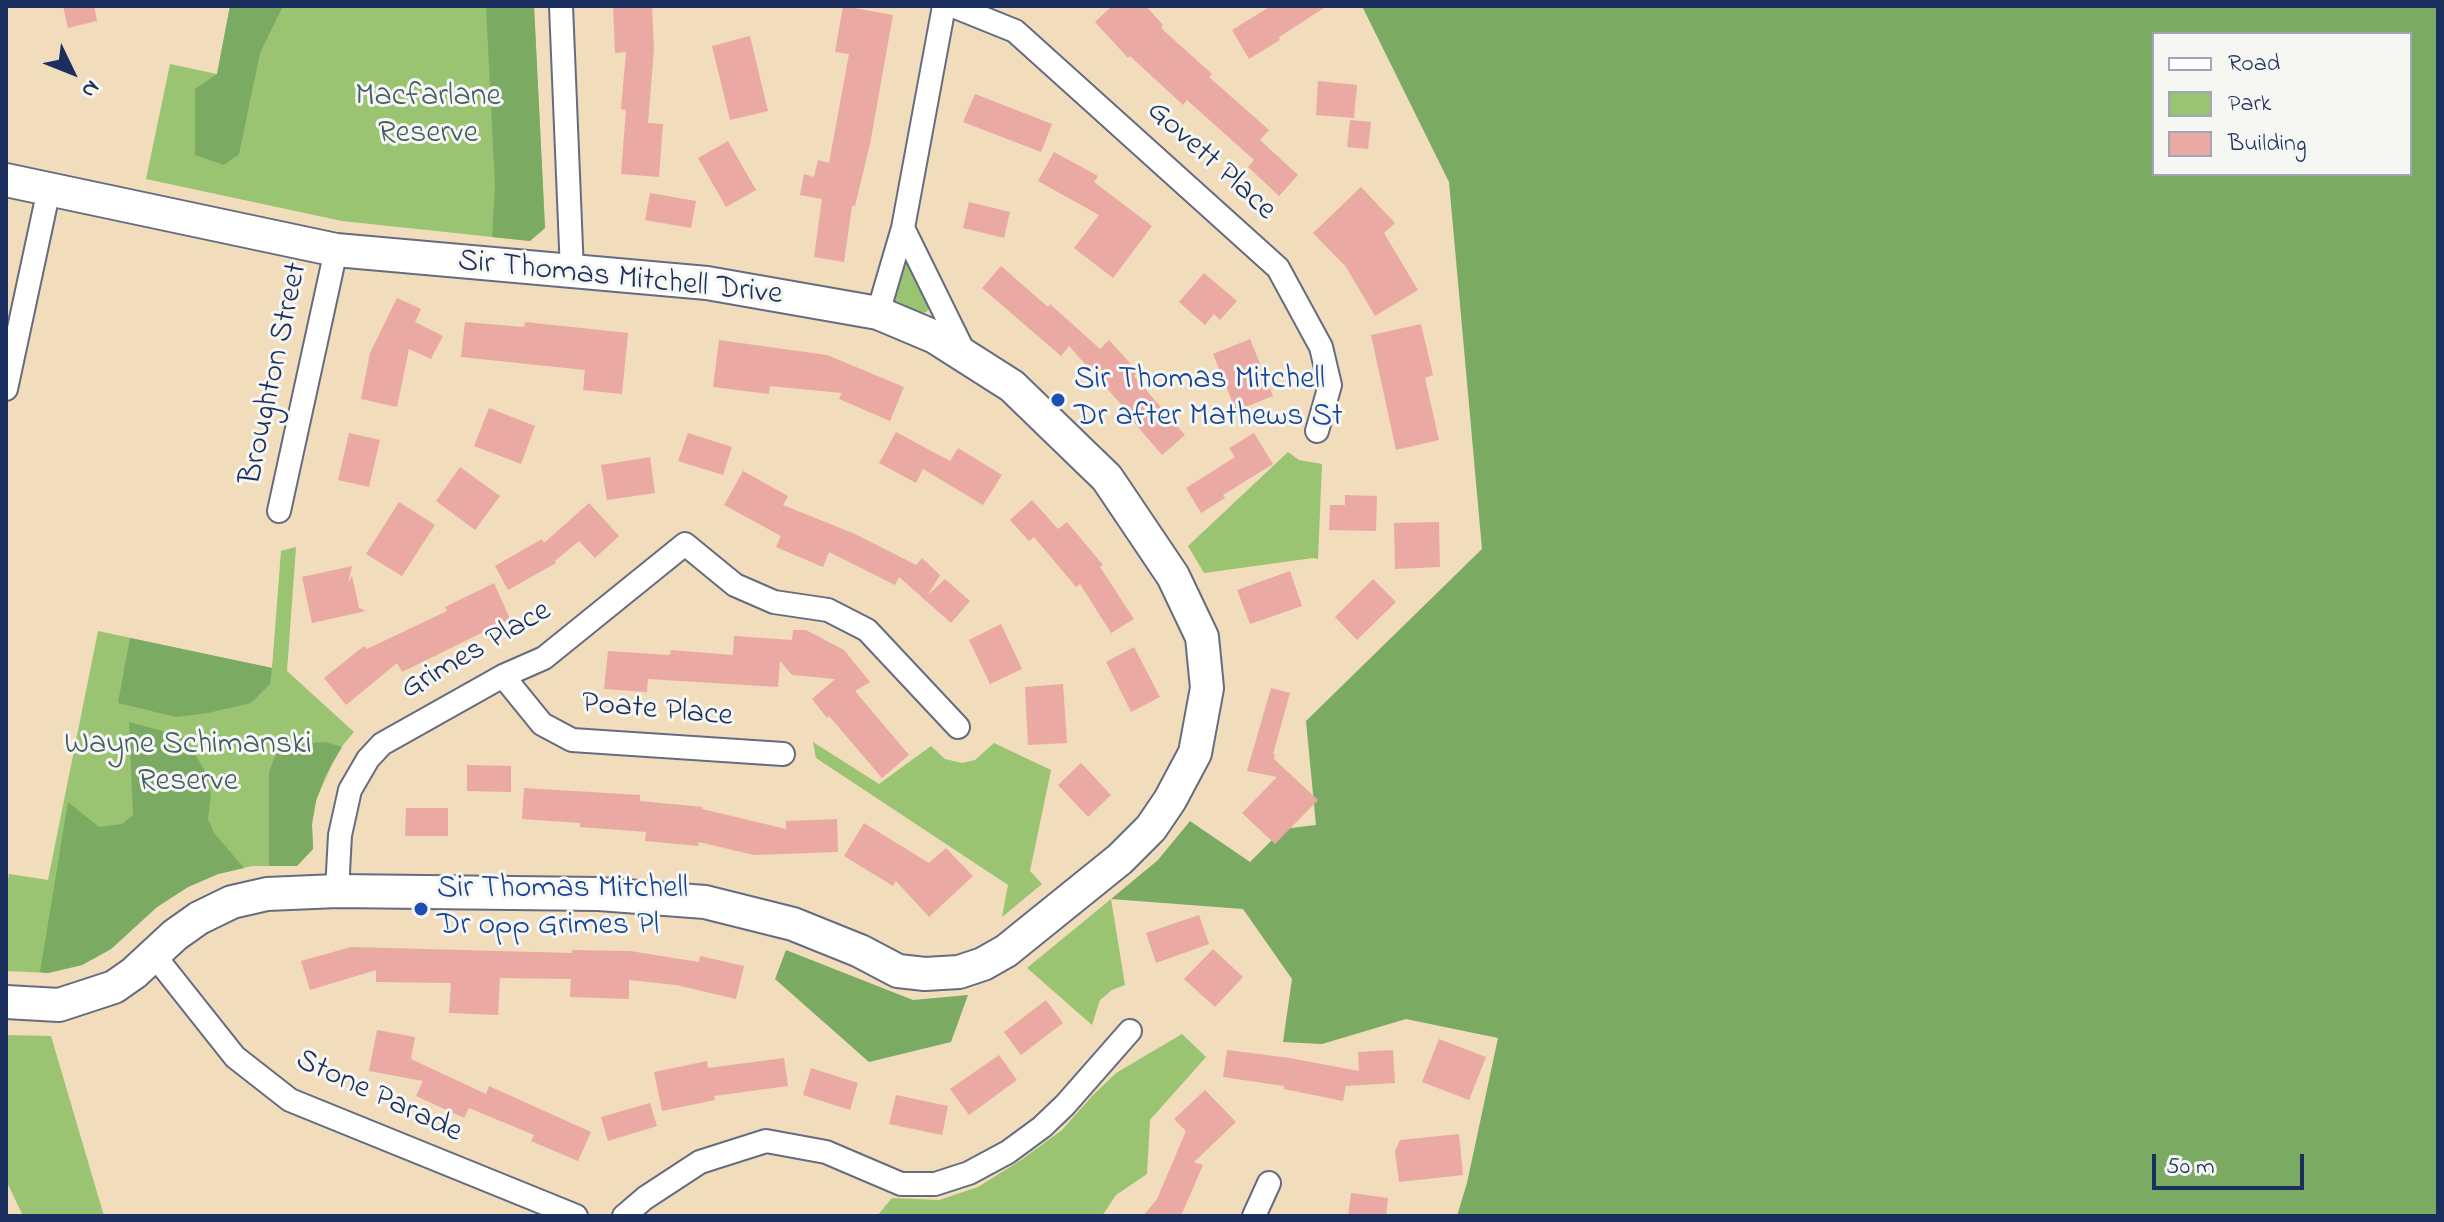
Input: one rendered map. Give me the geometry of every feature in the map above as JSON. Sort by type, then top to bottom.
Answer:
[{"type":"street","points":[[561,6],[572,272]]},
{"type":"street","points":[[878,313],[903,228],[944,6]]},
{"type":"street","name":"Govett Place","points":[[953,6],[1015,31],[1278,268],[1321,347],[1330,385],[1317,431]]},
{"type":"street","name":"Sir Thomas Mitchell Drive","points":[[6,180],[336,250],[707,283],[878,313],[935,337],[1012,386],[1107,478],[1173,576],[1202,637],[1207,688],[1195,753],[1151,828],[1120,859],[1006,951],[983,964],[959,972],[925,974],[898,971],[860,951],[793,924],[705,902],[599,894],[337,891],[267,894],[232,902],[199,918],[175,935],[114,987],[59,1005],[6,1002]]},
{"type":"street","points":[[6,389],[49,189]]},
{"type":"street","points":[[903,228],[967,358]]},
{"type":"street","name":"Broughton Street","points":[[279,511],[336,250]]},
{"type":"street","name":"Grimes Place","points":[[337,891],[340,835],[350,790],[368,759],[382,744],[503,676],[544,658],[685,544],[735,585],[774,602],[828,610],[867,630],[958,727]]},
{"type":"street","name":"Poate Place","points":[[503,676],[542,724],[572,740],[783,754]]},
{"type":"street","name":"Stone Parade","points":[[154,955],[235,1057],[290,1100],[576,1216]]},
{"type":"street","points":[[624,1216],[645,1198],[700,1162],[766,1141],[826,1152],[901,1184],[935,1184],[969,1173],[1008,1152],[1042,1127],[1130,1031]]},
{"type":"street","points":[[1254,1216],[1269,1183]]},
{"type":"green space","name":"Macfarlane Reserve","points":[[230,6],[534,6],[545,228],[530,241],[342,221],[146,179],[170,64],[217,74]]},
{"type":"green space","points":[[230,6],[283,6],[260,53],[239,154],[224,165],[195,155],[195,89],[217,74]]},
{"type":"green space","points":[[486,6],[534,6],[545,228],[530,241],[492,237],[495,186]]},
{"type":"green space","points":[[1362,6],[2438,6],[2438,1216],[1457,1216],[1498,1038],[1406,1019],[1322,1044],[1283,1042],[1292,979],[1243,909],[1111,899],[1158,860],[1190,821],[1250,862],[1283,829],[1316,825],[1306,721],[1482,549],[1449,182]]},
{"type":"green space","points":[[905,262],[912,266],[931,301],[926,312],[919,314],[894,302],[892,297],[900,264]]},
{"type":"green space","points":[[1288,452],[1299,460],[1322,464],[1318,559],[1204,573],[1188,546]]},
{"type":"green space","name":"Wayne Schimanski Reserve","points":[[296,547],[287,671],[354,732],[338,751],[316,800],[312,824],[313,849],[297,866],[252,866],[218,874],[188,887],[157,907],[111,949],[82,965],[48,973],[6,971],[6,889],[9,874],[48,880],[98,631],[272,668],[281,551]]},
{"type":"green space","points":[[130,638],[272,668],[270,684],[251,703],[176,717],[118,703]]},
{"type":"green space","points":[[129,722],[185,737],[205,771],[211,794],[208,819],[214,833],[244,868],[218,874],[188,887],[157,907],[111,949],[82,965],[40,972],[68,802],[99,827],[122,824],[133,815]]},
{"type":"green space","points":[[325,742],[342,747],[325,776],[316,801],[312,824],[313,849],[297,866],[269,866],[269,771],[278,750],[298,744]]},
{"type":"green space","points":[[813,742],[879,784],[931,746],[945,759],[962,763],[975,760],[994,743],[1051,770],[1030,871],[1042,884],[1002,917],[1008,885],[816,758]]},
{"type":"green space","points":[[1111,899],[1125,985],[1112,990],[1100,1000],[1092,1025],[1027,968]]},
{"type":"green space","points":[[786,950],[913,1000],[968,995],[951,1042],[869,1062],[775,979]]},
{"type":"green space","points":[[1182,1034],[1206,1057],[1150,1120],[1147,1174],[1116,1195],[1102,1216],[877,1216],[892,1198],[939,1200],[978,1187],[1062,1130],[1116,1073]]},
{"type":"green space","points":[[6,1035],[51,1036],[104,1216],[23,1216],[6,1180]]},
{"type":"building","points":[[63,6],[94,6],[97,21],[68,28]]},
{"type":"building","points":[[613,6],[652,6],[654,49],[648,123],[663,124],[659,177],[621,174],[626,110],[621,109],[626,52],[615,53]]},
{"type":"building","points":[[843,6],[893,15],[870,144],[855,206],[852,206],[844,262],[814,257],[822,199],[800,195],[804,174],[814,177],[818,160],[829,163],[849,54],[835,52]]},
{"type":"building","points":[[1112,6],[1146,6],[1163,25],[1161,28],[1212,74],[1209,77],[1269,130],[1260,140],[1298,175],[1279,196],[1248,167],[1254,160],[1187,100],[1183,105],[1130,56],[1128,58],[1095,22]]},
{"type":"building","points":[[1271,6],[1327,6],[1249,59],[1232,30]]},
{"type":"building","points":[[750,36],[768,111],[730,120],[712,46]]},
{"type":"building","points":[[1318,81],[1357,85],[1354,118],[1316,115]]},
{"type":"building","points":[[975,94],[1052,124],[1041,152],[963,122]]},
{"type":"building","points":[[1350,120],[1371,122],[1368,149],[1347,147]]},
{"type":"building","points":[[728,141],[756,190],[726,207],[698,158]]},
{"type":"building","points":[[1054,152],[1098,176],[1094,182],[1152,226],[1113,278],[1074,248],[1099,215],[1038,181]]},
{"type":"building","points":[[1361,187],[1395,223],[1384,233],[1418,290],[1375,316],[1346,267],[1313,233]]},
{"type":"building","points":[[650,193],[696,201],[691,228],[645,220]]},
{"type":"building","points":[[969,202],[1010,212],[1004,238],[963,228]]},
{"type":"building","points":[[1001,266],[1100,349],[1109,340],[1138,372],[1134,376],[1185,435],[1162,455],[1069,346],[1061,356],[982,288]]},
{"type":"building","points":[[1204,273],[1237,301],[1220,320],[1214,314],[1205,325],[1179,302]]},
{"type":"building","points":[[397,298],[421,309],[415,322],[443,336],[431,359],[409,349],[397,407],[361,399],[370,353]]},
{"type":"building","points":[[465,322],[524,327],[525,322],[628,333],[622,394],[583,390],[585,370],[461,357]]},
{"type":"building","points":[[1421,324],[1433,375],[1425,378],[1439,440],[1396,450],[1371,335]]},
{"type":"building","points":[[1250,339],[1273,396],[1236,411],[1213,354]]},
{"type":"building","points":[[719,340],[827,355],[904,387],[890,421],[839,399],[842,393],[770,386],[769,394],[713,387]]},
{"type":"building","points":[[489,408],[535,426],[521,464],[474,446]]},
{"type":"building","points":[[896,432],[950,461],[958,448],[1002,475],[983,505],[923,469],[916,483],[879,463]]},
{"type":"building","points":[[349,433],[380,440],[369,487],[338,480]]},
{"type":"building","points":[[688,433],[732,447],[723,475],[678,461]]},
{"type":"building","points":[[1254,433],[1273,464],[1223,495],[1225,498],[1201,513],[1186,488],[1235,457],[1229,448]]},
{"type":"building","points":[[650,457],[655,493],[607,500],[601,465]]},
{"type":"building","points":[[460,467],[500,496],[475,530],[436,501]]},
{"type":"building","points":[[743,471],[788,496],[783,505],[855,534],[916,565],[922,558],[940,575],[928,595],[945,579],[970,601],[951,623],[899,577],[895,585],[829,552],[823,567],[776,547],[781,536],[724,505]]},
{"type":"building","points":[[1345,495],[1377,496],[1376,531],[1329,530],[1330,505],[1345,505]]},
{"type":"building","points":[[1032,500],[1058,529],[1067,522],[1103,565],[1100,567],[1134,619],[1111,633],[1080,584],[1076,587],[1034,537],[1029,541],[1010,520]]},
{"type":"building","points":[[399,502],[435,525],[402,576],[366,554]]},
{"type":"building","points":[[589,503],[619,536],[595,558],[579,541],[556,563],[508,590],[495,566],[542,539],[544,543]]},
{"type":"building","points":[[1439,522],[1440,567],[1395,569],[1394,523]]},
{"type":"building","points":[[352,566],[348,583],[352,576],[359,608],[366,611],[312,623],[302,577]]},
{"type":"building","points":[[1290,571],[1302,606],[1250,624],[1237,590]]},
{"type":"building","points":[[1373,579],[1396,602],[1357,640],[1335,617]]},
{"type":"building","points":[[494,583],[510,619],[402,672],[397,663],[346,705],[324,678],[364,646],[367,649],[447,611],[445,607]]},
{"type":"building","points":[[1001,624],[1022,669],[990,684],[969,640]]},
{"type":"building","points":[[793,630],[806,630],[844,650],[870,682],[855,691],[909,755],[882,778],[812,699],[835,679],[792,675],[780,661],[778,687],[648,679],[647,692],[604,689],[608,651],[670,655],[671,650],[733,655],[734,636],[792,640]]},
{"type":"building","points":[[1134,647],[1160,697],[1131,712],[1106,662]]},
{"type":"building","points":[[1063,684],[1067,743],[1028,745],[1025,687]]},
{"type":"building","points":[[1271,688],[1290,693],[1274,759],[1318,800],[1275,844],[1242,813],[1277,777],[1247,771]]},
{"type":"building","points":[[1081,763],[1111,795],[1088,817],[1058,785]]},
{"type":"building","points":[[467,765],[511,766],[511,792],[467,791]]},
{"type":"building","points":[[524,788],[640,795],[640,801],[703,807],[786,829],[786,821],[837,819],[838,852],[754,855],[699,842],[698,846],[645,841],[646,832],[522,819]]},
{"type":"building","points":[[406,808],[448,808],[448,836],[405,836]]},
{"type":"building","points":[[864,823],[929,863],[946,848],[973,876],[929,917],[896,881],[893,886],[844,856]]},
{"type":"building","points":[[1199,915],[1209,944],[1156,963],[1146,933]]},
{"type":"building","points":[[351,947],[572,953],[572,950],[630,951],[699,962],[700,956],[744,966],[736,999],[676,985],[629,980],[629,999],[570,997],[571,979],[500,978],[498,1015],[449,1013],[451,983],[376,982],[376,970],[310,990],[301,961]]},
{"type":"building","points":[[1213,949],[1243,977],[1215,1007],[1184,979]]},
{"type":"building","points":[[1046,1000],[1063,1023],[1021,1055],[1004,1032]]},
{"type":"building","points":[[377,1030],[415,1037],[411,1059],[486,1094],[489,1086],[591,1132],[578,1161],[531,1141],[534,1135],[469,1108],[464,1118],[416,1096],[423,1081],[369,1071]]},
{"type":"building","points":[[1439,1039],[1486,1057],[1469,1100],[1422,1082]]},
{"type":"building","points":[[1227,1050],[1359,1071],[1358,1052],[1393,1050],[1395,1083],[1346,1086],[1343,1101],[1284,1089],[1284,1086],[1223,1077]]},
{"type":"building","points":[[999,1055],[1017,1080],[969,1115],[950,1089]]},
{"type":"building","points":[[784,1058],[788,1086],[714,1096],[715,1100],[662,1111],[654,1072],[707,1061],[708,1068]]},
{"type":"building","points":[[811,1068],[858,1083],[850,1110],[803,1095]]},
{"type":"building","points":[[1205,1090],[1236,1122],[1194,1162],[1203,1165],[1181,1216],[1143,1216],[1157,1199],[1186,1131],[1174,1119]]},
{"type":"building","points":[[896,1095],[948,1106],[942,1135],[889,1124]]},
{"type":"building","points":[[650,1103],[657,1126],[608,1141],[601,1117]]},
{"type":"building","points":[[1459,1134],[1463,1175],[1399,1182],[1395,1151],[1400,1140]]},
{"type":"building","points":[[1351,1193],[1388,1198],[1386,1216],[1348,1216]]},
{"type":"place","name":"Sir Thomas Mitchell Dr after Mathews St","points":[[1058,400]]},
{"type":"place","name":"Sir Thomas Mitchell Dr opp Grimes Pl","points":[[421,909]]}]
